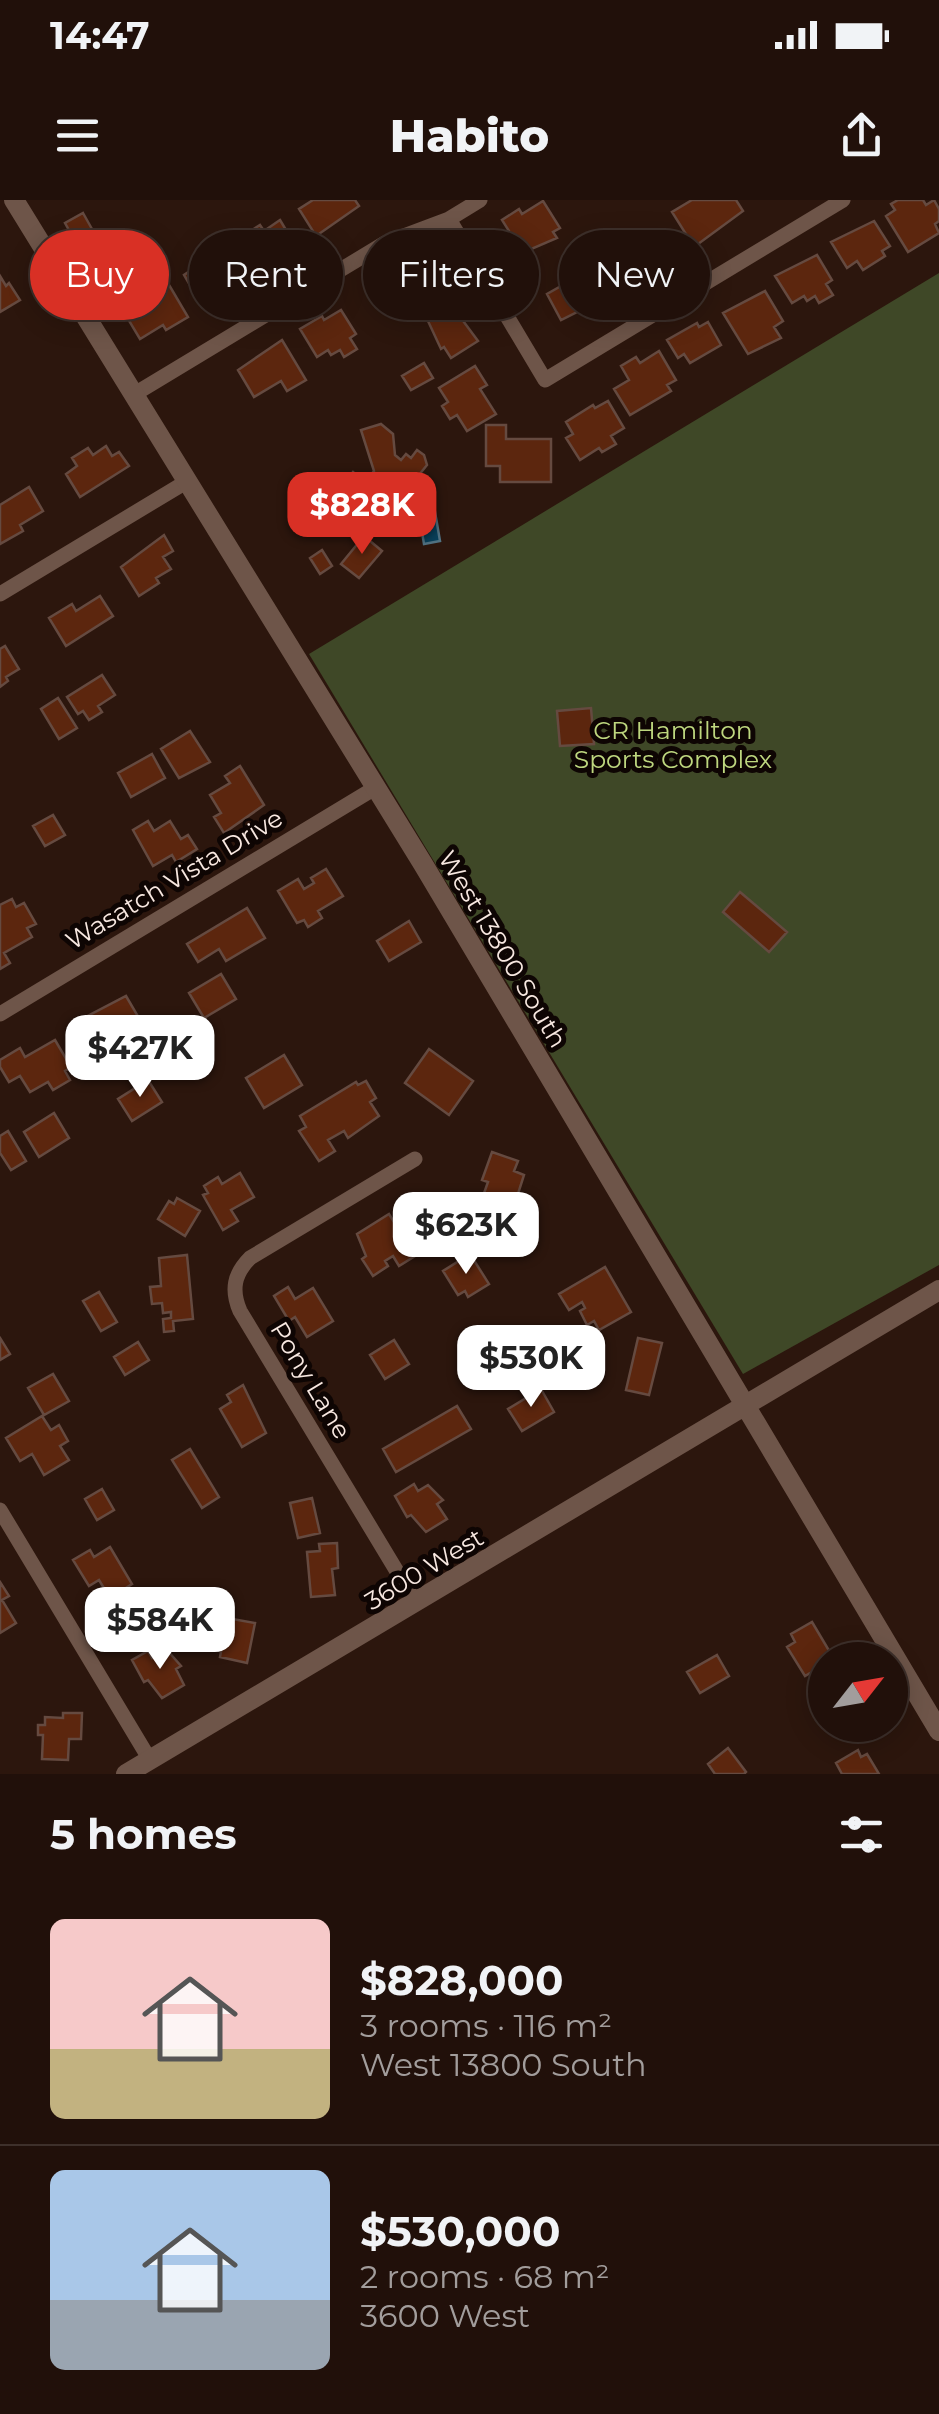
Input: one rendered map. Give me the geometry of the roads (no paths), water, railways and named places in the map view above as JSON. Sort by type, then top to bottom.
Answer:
[{"type":"street","name":"West 13800 South","points":[[14,200],[433,880],[939,1731]]},
{"type":"street","points":[[133,395],[385,243],[449,219],[480,200]]},
{"type":"street","points":[[449,219],[545,380],[843,200]]},
{"type":"street","points":[[0,594],[186,482]]},
{"type":"street","name":"Wasatch Vista Drive","points":[[0,1014],[375,788]]},
{"type":"street","name":"Pony Lane","points":[[415,1158],[250,1258],[235,1281],[236,1301],[416,1603]]},
{"type":"street","name":"3600 West","points":[[126,1774],[939,1290]]},
{"type":"street","points":[[0,1510],[150,1760]]},
{"type":"water","points":[[434,506],[440,541],[424,544],[418,509]]},
{"type":"park label","name":"CR Hamilton Sports Complex","points":[[673,744]]}]
